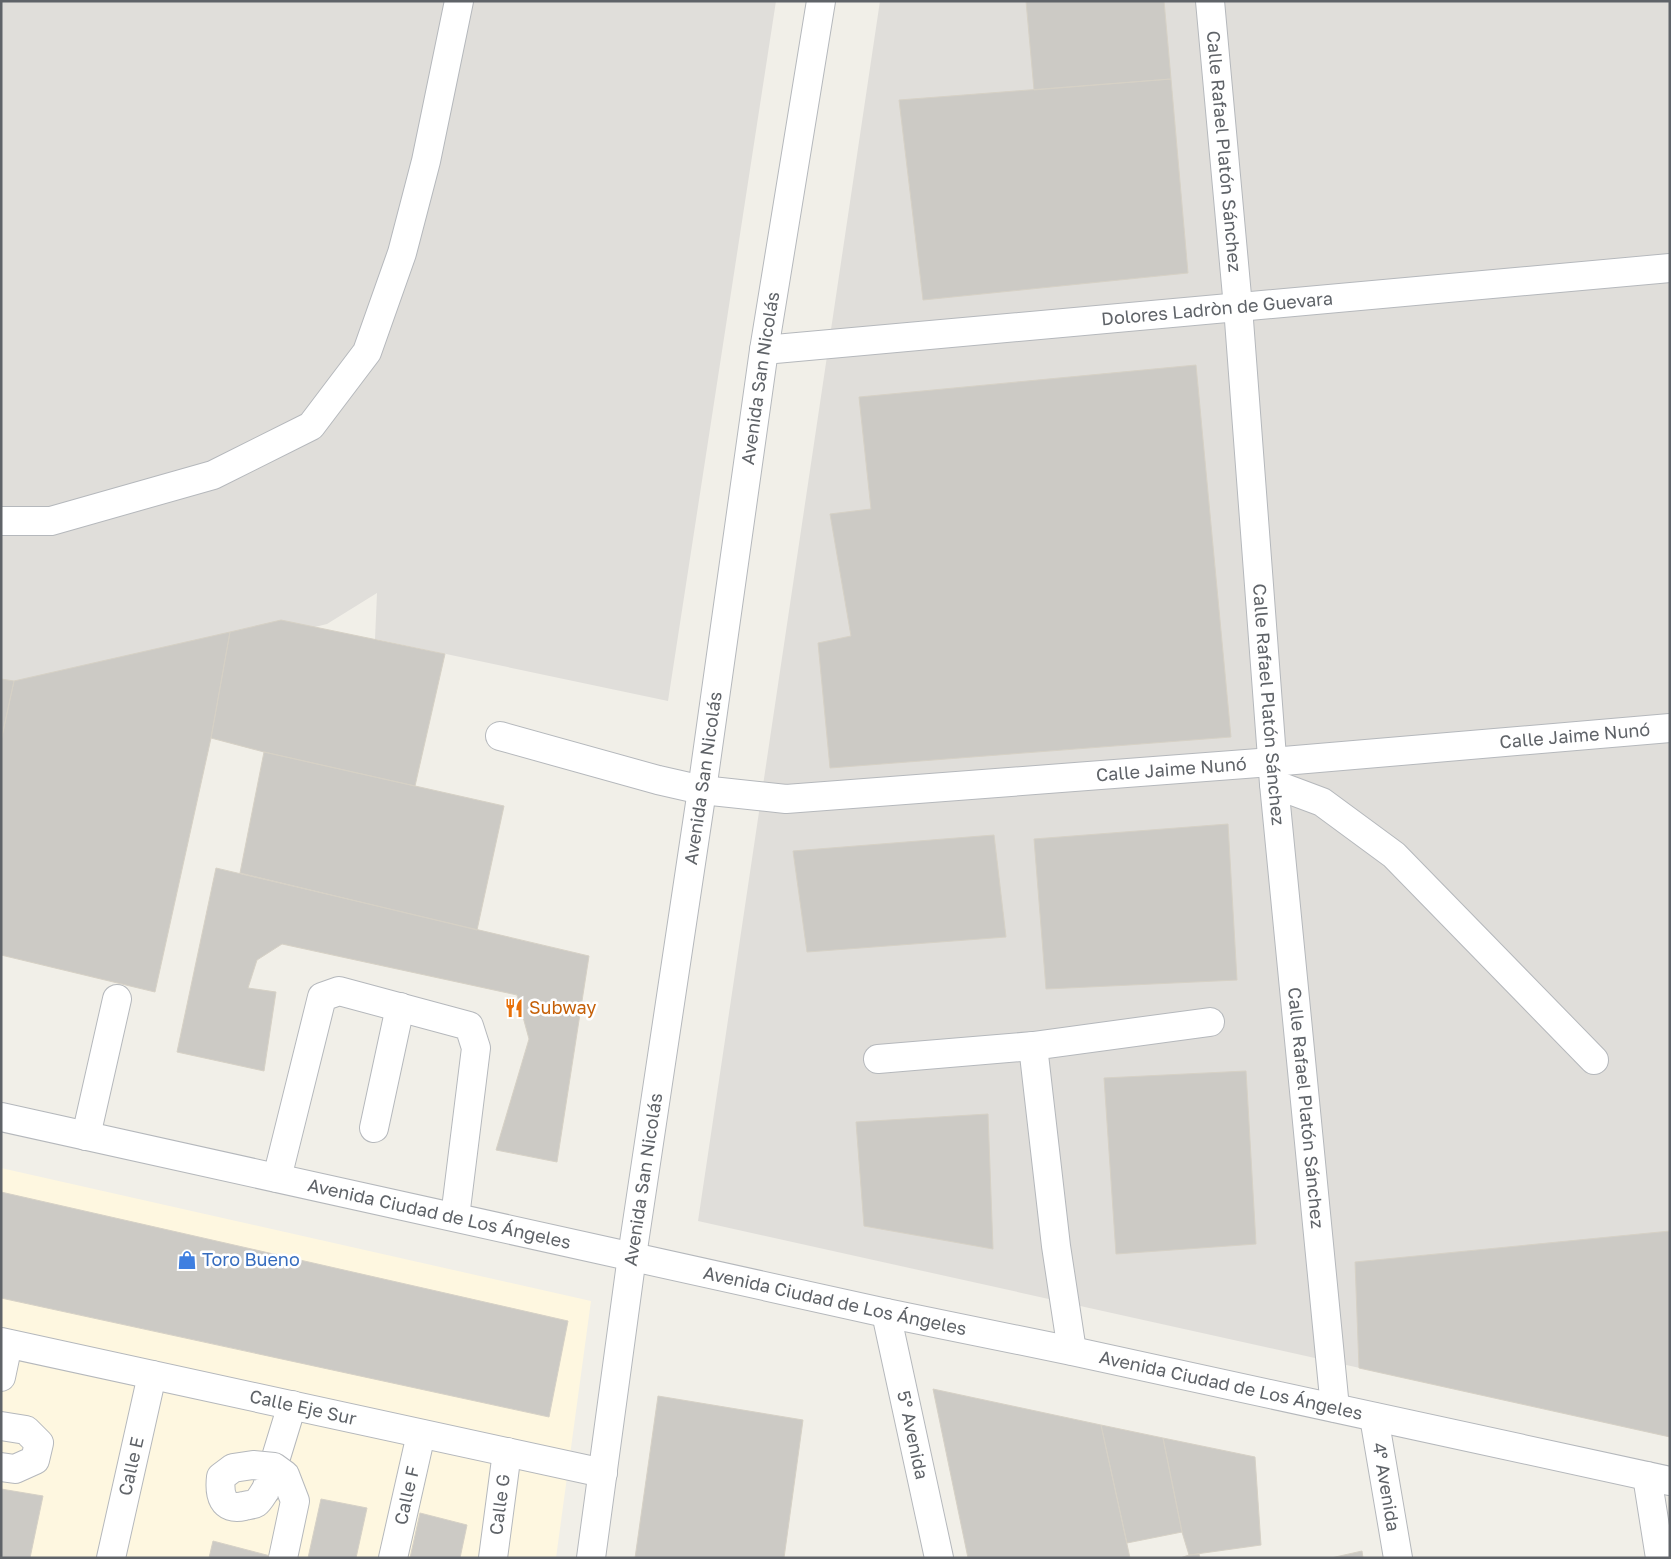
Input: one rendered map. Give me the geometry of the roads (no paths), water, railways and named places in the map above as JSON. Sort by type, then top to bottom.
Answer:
[{"type":"street","points":[[1,521],[51,521],[213,475],[311,426],[367,352],[402,253],[426,161],[459,1]]},
{"type":"street","name":"Avenida San Nicolás","points":[[592,1558],[632,1256],[702,790],[764,350],[821,1]]},
{"type":"street","name":"Calle Rafael Platón Sánchez","points":[[1210,1],[1238,307],[1273,773],[1335,1408]]},
{"type":"street","name":"Dolores Ladròn de Guevara","points":[[764,350],[1670,268]]},
{"type":"street","name":"Calle Jaime Nunó","points":[[500,736],[658,780],[702,790],[786,799],[1273,773],[1670,728]]},
{"type":"street","points":[[1273,773],[1322,802],[1394,855],[1594,1060]]},
{"type":"street","points":[[278,1178],[322,997],[339,991],[469,1026],[476,1048],[455,1217]]},
{"type":"street","points":[[86,1136],[117,998]]},
{"type":"street","points":[[374,1128],[400,1008]]},
{"type":"street","points":[[878,1059],[1033,1046],[1210,1022]]},
{"type":"street","points":[[1033,1046],[1056,1246],[1072,1351]]},
{"type":"street","name":"Avenida Ciudad de Los Ángeles","points":[[1,1118],[886,1313],[1072,1351],[1658,1478]]},
{"type":"street","name":"5° Avenida","points":[[886,1313],[939,1558]]},
{"type":"street","points":[[1,1377],[5,1343]]},
{"type":"street","name":"Calle Eje Sur","points":[[5,1343],[603,1473]]},
{"type":"street","name":"Calle E","points":[[111,1558],[152,1375]]},
{"type":"street","points":[[283,1558],[295,1501],[285,1475],[274,1467],[253,1465],[233,1468],[221,1476],[220,1488],[223,1499],[229,1506],[240,1507],[255,1504],[265,1491],[292,1406]]},
{"type":"street","name":"4° Avenida","points":[[1374,1417],[1398,1558]]},
{"type":"street","points":[[1,1426],[26,1430],[39,1443],[35,1460],[15,1469],[1,1467]]},
{"type":"street","name":"Calle F","points":[[393,1558],[421,1434]]},
{"type":"street","name":"Calle G","points":[[492,1558],[508,1452]]},
{"type":"street","points":[[1658,1478],[1660,1558]]},
{"type":"place","name":"Subway","points":[[514,1008]]},
{"type":"place","name":"Toro Bueno","points":[[187,1260]]}]
